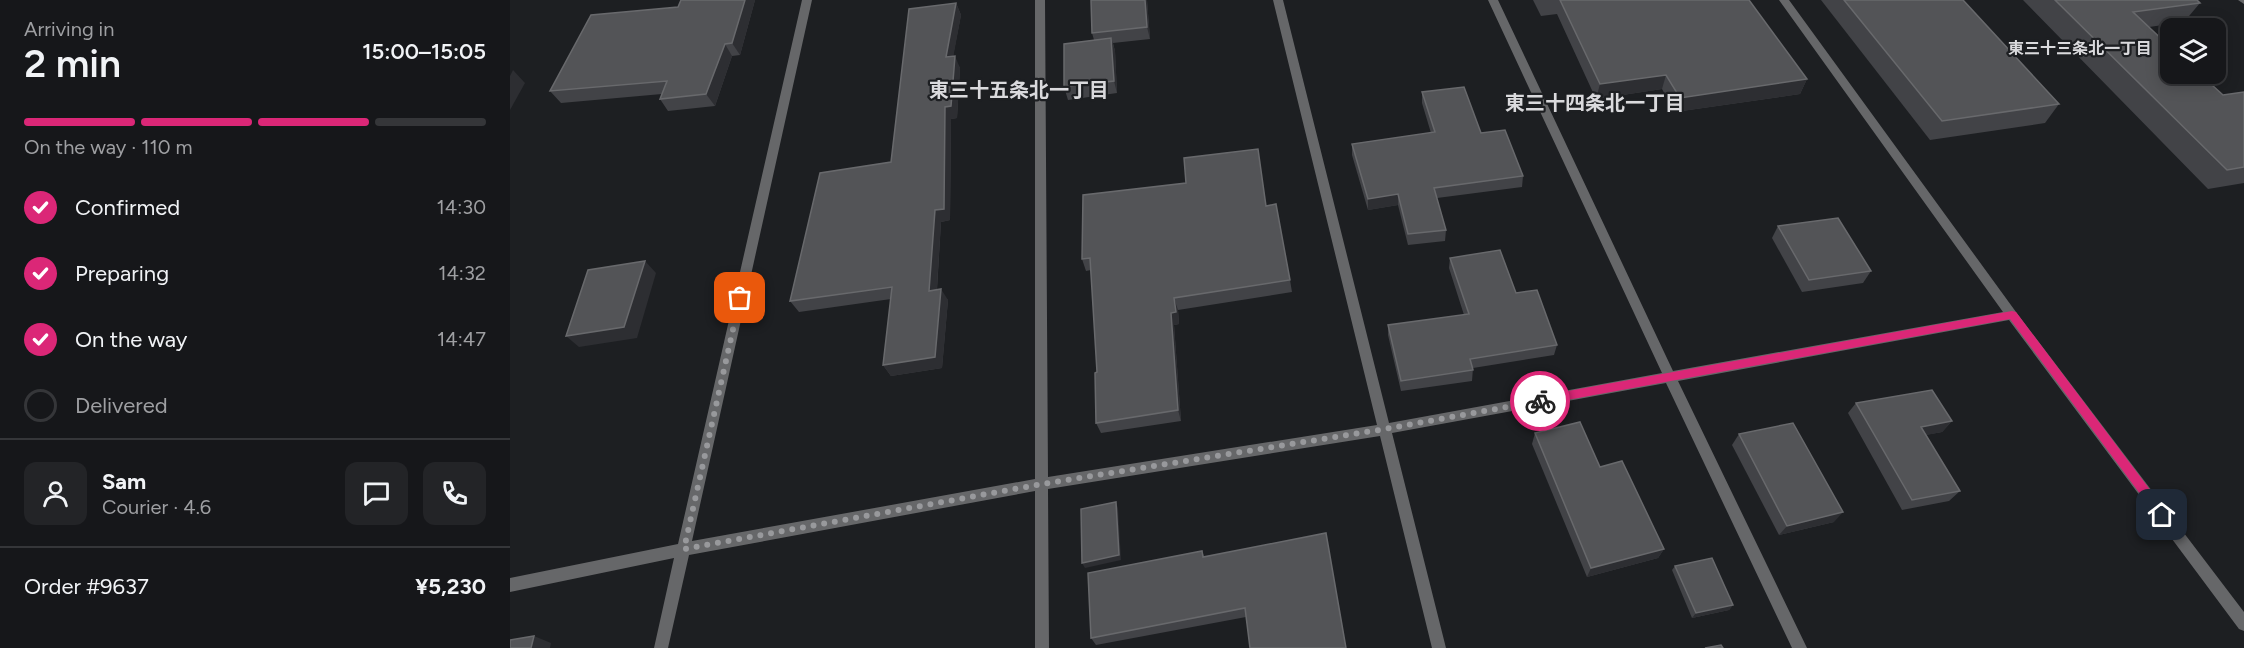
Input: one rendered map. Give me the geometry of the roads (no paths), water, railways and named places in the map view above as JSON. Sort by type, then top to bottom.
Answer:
[{"type":"street","points":[[661,648],[807,0]]},
{"type":"street","points":[[1040,0],[1042,648]]},
{"type":"street","points":[[1278,0],[1439,648]]},
{"type":"street","points":[[1493,0],[1670,378],[1800,648]]},
{"type":"street","points":[[1784,0],[2012,315],[2244,624]]},
{"type":"street","points":[[510,585],[684,549],[1042,484],[1385,429],[2012,315]]},
{"type":"district","name":"東三十三条北一丁目","points":[[2080,48]]},
{"type":"district","name":"東三十五条北一丁目","points":[[1019,90]]},
{"type":"district","name":"東三十四条北一丁目","points":[[1595,103]]}]
